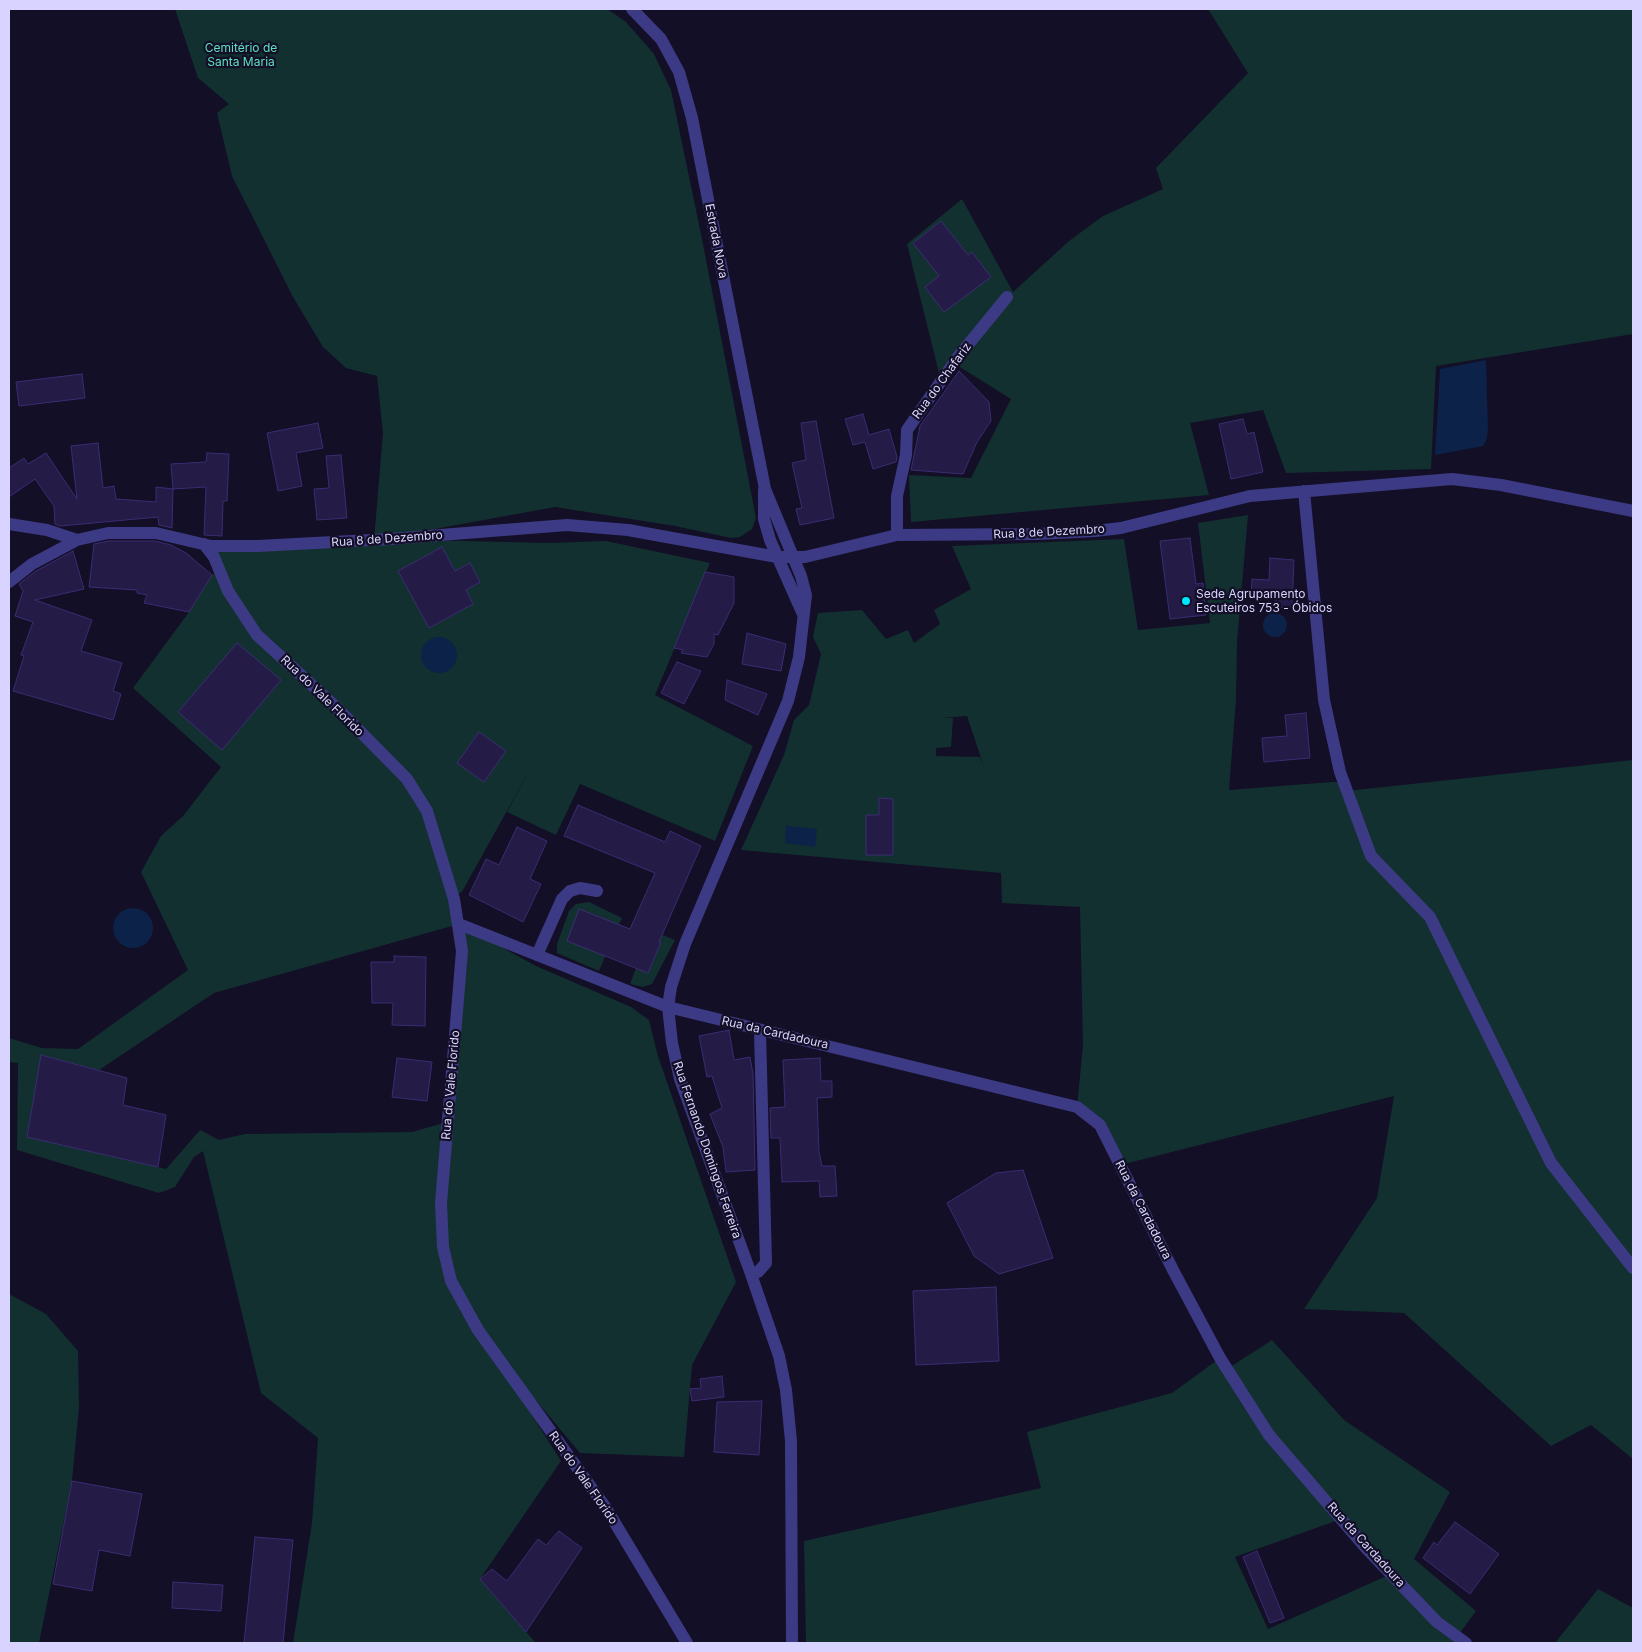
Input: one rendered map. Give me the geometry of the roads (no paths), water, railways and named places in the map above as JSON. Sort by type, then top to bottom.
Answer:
[{"type":"street","name":"Estrada Nova","points":[[632,9],[651,26],[671,55],[686,94],[764,489],[764,519],[777,557]]},
{"type":"street","name":"Rua do Chafariz","points":[[897,536],[897,496],[906,455],[908,430],[958,357],[1007,297]]},
{"type":"street","points":[[1633,511],[1473,480],[1428,480],[1304,491],[1324,700],[1340,772],[1371,856],[1430,917],[1551,1163],[1633,1268]]},
{"type":"street","name":"Estrada Nova","points":[[764,489],[792,557]]},
{"type":"street","name":"Rua 8 de Dezembro","points":[[9,582],[32,564],[77,540],[108,533],[156,533],[204,544],[258,546],[374,540],[567,525],[628,530],[777,557],[805,557],[897,536],[1094,531],[1121,528],[1250,496],[1304,491]]},
{"type":"street","points":[[9,524],[48,530],[77,540]]},
{"type":"street","name":"Rua do Vale Florido","points":[[204,544],[214,557],[228,591],[257,634],[337,708],[407,779],[427,812],[447,870],[459,924],[462,951],[441,1203],[443,1247],[451,1281],[478,1330],[606,1508],[688,1643]]},
{"type":"street","name":"Rua Fernando Domingos Ferreira","points":[[777,557],[803,614]]},
{"type":"street","name":"Rua Fernando Domingos Ferreira","points":[[792,557],[806,594],[799,657],[788,701],[685,944],[671,987],[668,1007],[672,1043],[680,1079],[751,1274],[778,1356],[790,1418],[792,1643]]},
{"type":"street","points":[[537,955],[562,899],[570,891],[580,888],[597,891]]},
{"type":"street","name":"Rua da Cardadoura","points":[[459,924],[668,1007],[1077,1107],[1100,1125],[1220,1358],[1270,1435],[1366,1548],[1437,1622],[1466,1643]]},
{"type":"street","points":[[751,1274],[758,1272],[766,1263],[760,1031]]},
{"type":"water","points":[[1486,360],[1488,432],[1486,441],[1483,446],[1435,455],[1440,369]]},
{"type":"water","points":[[1275,613],[1283,617],[1287,625],[1283,633],[1275,637],[1267,633],[1263,625],[1267,617]]},
{"type":"water","points":[[439,637],[446,638],[452,642],[456,648],[456,662],[452,668],[446,672],[439,673],[432,672],[426,668],[422,662],[421,655],[422,648],[426,642],[432,638]]},
{"type":"water","points":[[786,826],[817,829],[815,847],[785,843]]},
{"type":"water","points":[[133,908],[147,914],[153,928],[147,942],[133,948],[119,942],[113,928],[119,914]]},
{"type":"place","name":"Sede Agrupamento Escuteiros 753 - Óbidos","points":[[1186,601]]},
{"type":"park label","name":"Cemitério de Santa Maria","points":[[241,55]]}]
